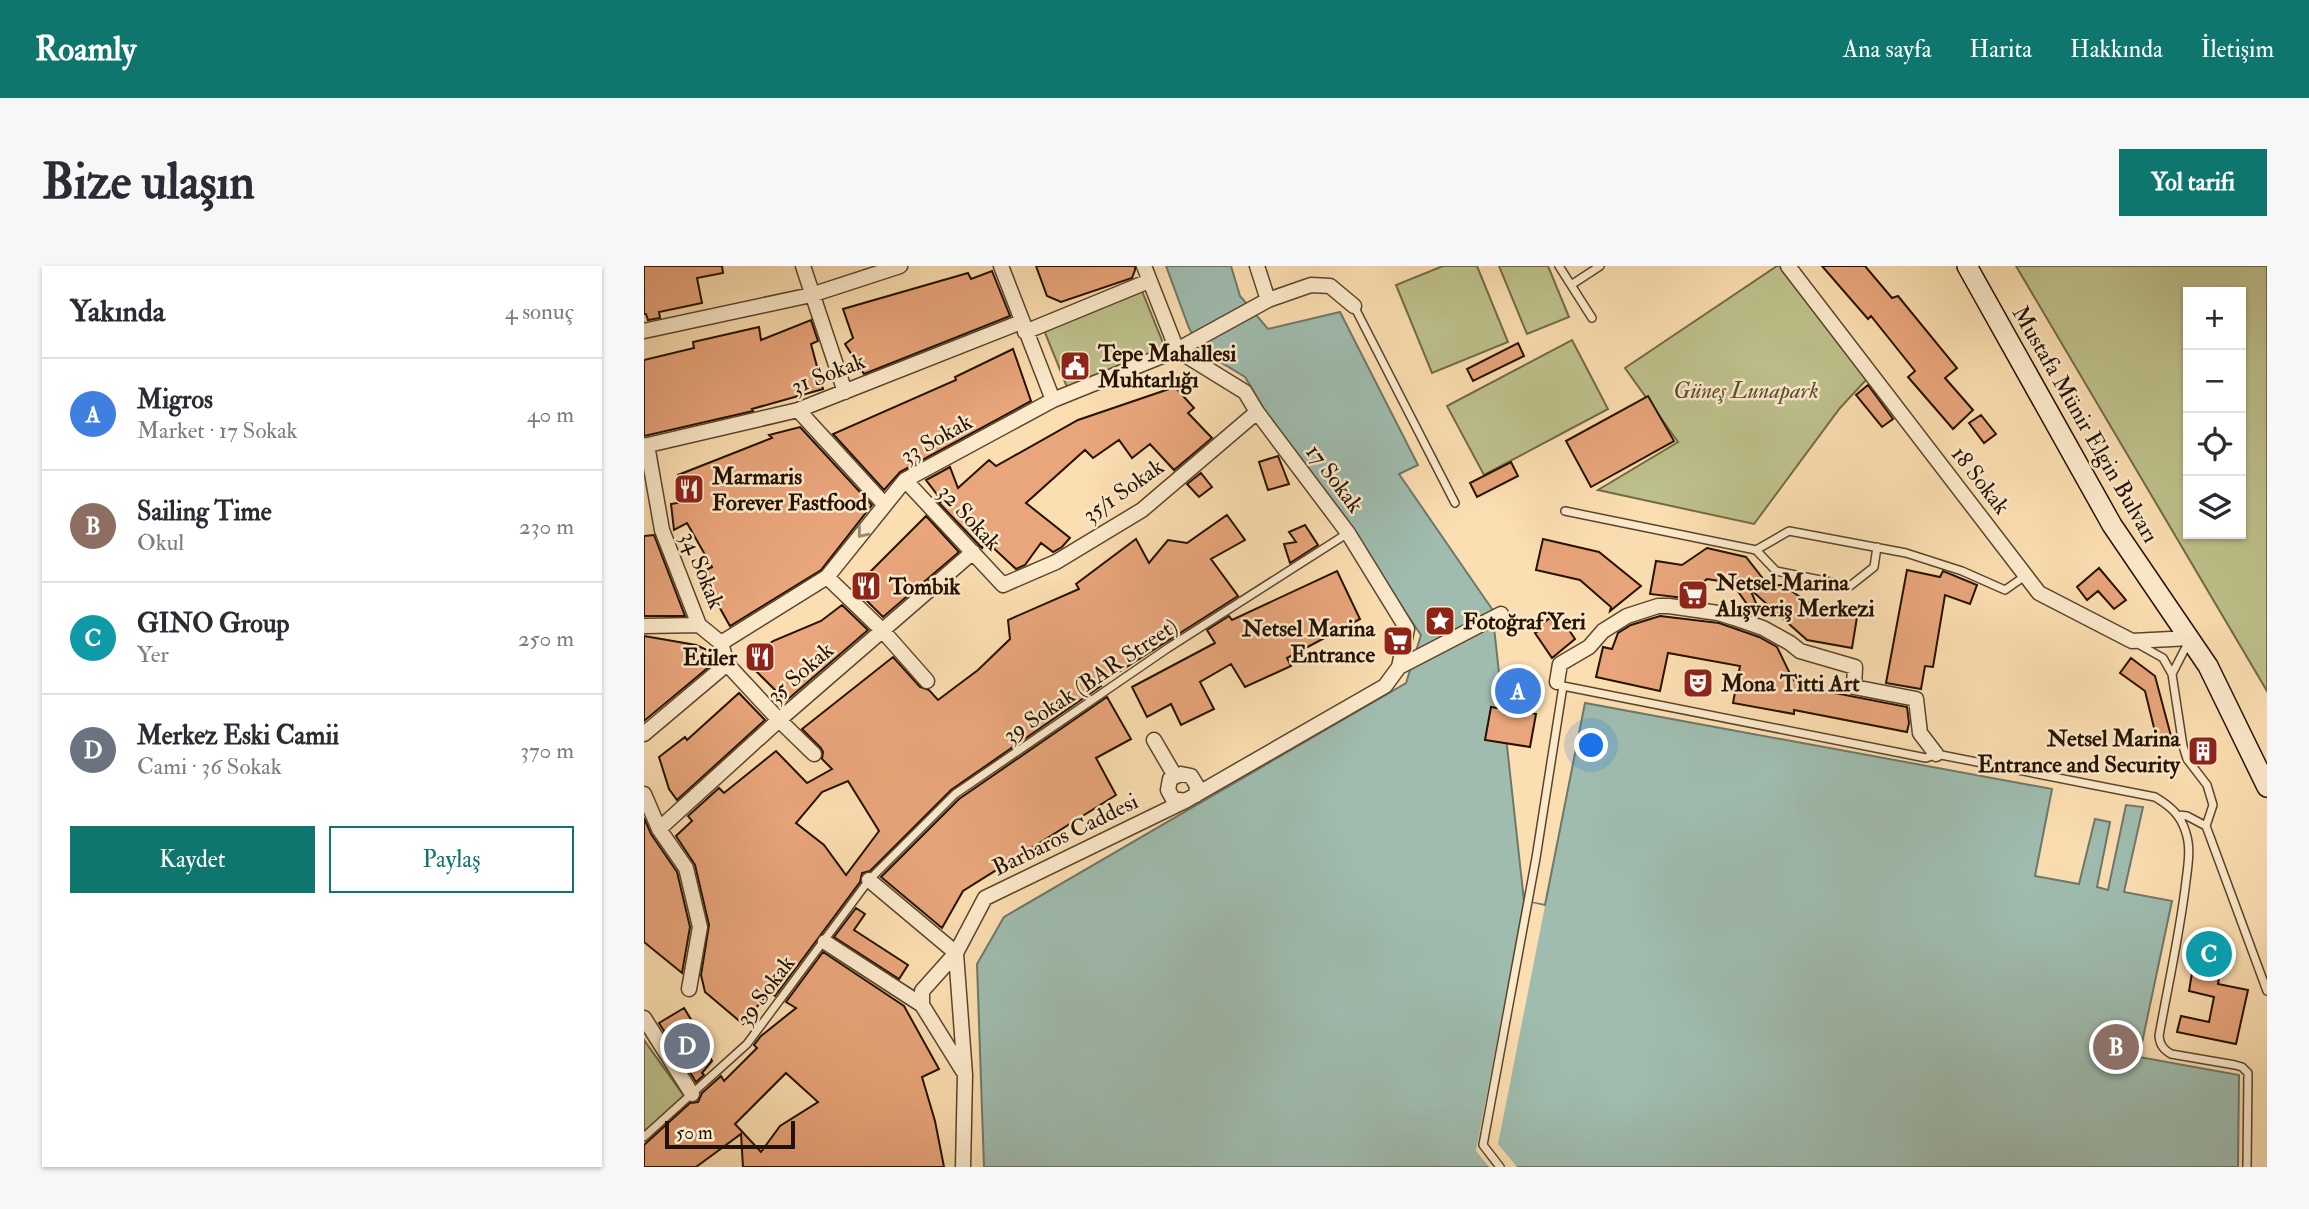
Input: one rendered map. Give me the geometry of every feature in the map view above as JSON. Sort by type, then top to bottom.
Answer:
[{"type":"street","points":[[803,266],[845,391]]},
{"type":"street","points":[[644,331],[811,295],[900,266]]},
{"type":"street","points":[[1001,266],[1053,400]]},
{"type":"street","points":[[1144,266],[1149,281],[1184,346]]},
{"type":"street","points":[[1257,266],[1264,302]]},
{"type":"street","name":"18 Sokak","points":[[1787,266],[2039,593],[2132,641]]},
{"type":"street","name":"Mustafa Münir Elgin Bulvarı","points":[[1967,266],[2112,525],[2208,666],[2267,787]]},
{"type":"street","name":"31 Sokak","points":[[645,445],[797,410],[1149,281]]},
{"type":"street","name":"33 Sokak","points":[[721,643],[827,576],[905,480],[1053,400],[1184,346],[1264,302],[1311,285],[1330,286],[1354,306]]},
{"type":"street","name":"17 Sokak","points":[[1184,346],[1245,392],[1257,412],[1348,533],[1406,629],[1399,667]]},
{"type":"street","points":[[797,410],[885,505]]},
{"type":"street","name":"35/1 Sokak","points":[[1003,585],[1056,562],[1142,510],[1257,412]]},
{"type":"street","name":"34 Sokak","points":[[645,445],[662,530],[699,625],[721,643],[727,664],[814,754]]},
{"type":"street","name":"32 Sokak","points":[[905,480],[1003,585]]},
{"type":"street","name":"35 Sokak","points":[[659,829],[972,552]]},
{"type":"street","points":[[827,576],[883,630],[927,681]]},
{"type":"street","points":[[1557,682],[1560,664],[1589,648],[1603,631],[1626,616],[1658,606],[1718,613],[1762,628],[1800,651],[1855,667],[1854,687],[1916,699],[1920,733],[1936,754]]},
{"type":"street","name":"Barbaros Caddesi","points":[[922,1005],[922,991],[956,953],[985,898],[1190,798],[1385,686],[1399,667],[1501,614]]},
{"type":"street","points":[[644,626],[699,625]]},
{"type":"street","points":[[2132,641],[2191,638]]},
{"type":"street","points":[[644,734],[727,664]]},
{"type":"street","points":[[1154,740],[1175,776]]},
{"type":"street","points":[[1175,776],[1191,776],[1197,786],[1190,798],[1173,799],[1168,790],[1170,779],[1175,776]]},
{"type":"street","points":[[644,794],[659,829],[686,868],[700,927],[689,989]]},
{"type":"street","points":[[869,880],[956,953],[965,1075],[963,1167]]},
{"type":"street","points":[[825,942],[922,1005],[965,1075]]},
{"type":"street","points":[[644,1018],[692,1094]]},
{"type":"lane","points":[[1559,266],[1592,318]]},
{"type":"lane","points":[[1571,285],[1600,266]]},
{"type":"lane","points":[[1354,306],[1455,503]]},
{"type":"lane","points":[[1565,511],[1756,550],[1776,571],[1850,586],[1874,567],[1877,547]]},
{"type":"lane","points":[[1756,550],[1788,531],[1906,553],[2005,590],[2026,575]]},
{"type":"lane","name":"39 Sokak (BAR Street)","points":[[869,880],[956,794],[1168,648],[1348,533]]},
{"type":"lane","points":[[2172,674],[2191,638]]},
{"type":"lane","points":[[2132,641],[2163,657],[2172,674],[2187,759],[2207,785],[2213,805],[2206,826],[2267,990]]},
{"type":"lane","points":[[1500,1167],[1483,1145],[1536,858],[1563,686],[1926,758],[1936,754],[2155,797],[2169,805],[2178,815],[2186,833],[2189,855],[2184,903],[2159,1036],[2160,1043],[2164,1050],[2171,1054],[2235,1065],[2248,1073],[2247,1167]]},
{"type":"lane","points":[[2178,815],[2187,816],[2206,826]]},
{"type":"lane","name":"39 Sokak","points":[[644,1137],[747,1044],[869,880]]},
{"type":"green space","points":[[1443,266],[1477,266],[1508,342],[1432,373],[1396,285]]},
{"type":"green space","points":[[1499,266],[1548,266],[1569,317],[1527,334]]},
{"type":"green space","name":"Güneş Lunapark","points":[[1780,266],[1867,379],[1840,408],[1754,524],[1598,490],[1678,442],[1625,368]]},
{"type":"green space","points":[[2016,266],[2267,266],[2267,691]]},
{"type":"green space","points":[[1142,291],[1167,353],[1069,392],[1044,330]]},
{"type":"green space","points":[[1572,340],[1608,409],[1484,475],[1447,406]]},
{"type":"green space","points":[[644,1040],[684,1096],[644,1132]]},
{"type":"shaded area","points":[[1166,266],[1231,266],[1240,296],[1268,329],[1340,312],[1418,465],[1399,474],[1492,609],[1524,901],[1545,905],[1585,703],[2052,789],[2035,876],[2079,884],[2095,819],[2110,822],[2097,887],[2108,890],[2126,805],[2143,807],[2124,892],[2172,901],[2139,1057],[2239,1075],[2238,1167],[984,1167],[977,964],[1004,917],[1406,683],[1421,635],[1336,512],[1327,516],[1245,377],[1202,351],[1189,328]]},
{"type":"pier","points":[[1524,901],[1545,906],[1498,1144],[1517,1167],[1489,1167],[1476,1151]]},
{"type":"building","points":[[644,266],[722,266],[723,273],[697,278],[702,303],[659,312],[660,318],[648,320],[644,314]]},
{"type":"building","points":[[1036,266],[1135,266],[1135,270],[1132,278],[1061,302],[1047,296]]},
{"type":"building","points":[[1822,266],[1865,266],[1892,298],[1898,296],[1957,368],[1945,378],[1973,410],[1953,429],[1908,377],[1915,371],[1871,316],[1868,319]]},
{"type":"building","points":[[992,271],[1010,316],[864,374],[845,344],[853,338],[843,309],[968,273],[971,279]]},
{"type":"building","points":[[811,320],[818,341],[811,344],[823,389],[752,409],[753,411],[644,436],[644,360],[694,348],[693,342],[759,327],[761,340]]},
{"type":"building","points":[[1518,343],[1524,356],[1473,381],[1467,369]]},
{"type":"building","points":[[1013,349],[1031,401],[900,472],[884,490],[833,434],[956,380],[955,377]]},
{"type":"building","points":[[1868,385],[1893,419],[1882,427],[1856,395]]},
{"type":"building","points":[[1175,387],[1194,408],[1188,413],[1212,438],[1174,470],[1150,444],[1132,458],[1119,440],[1093,458],[1085,450],[1026,503],[1070,538],[1053,552],[1041,543],[1025,565],[1016,569],[986,541],[982,548],[939,503],[942,501],[926,480],[950,467],[958,488],[989,460],[996,466],[1078,420]]},
{"type":"building","points":[[1648,396],[1674,441],[1591,487],[1566,441]]},
{"type":"building","points":[[1981,415],[1996,434],[1984,443],[1969,423]]},
{"type":"building","points":[[800,427],[872,505],[821,570],[730,626],[712,594],[704,571],[712,567],[687,523],[674,530],[671,504],[683,502],[678,475],[772,438],[769,435]]},
{"type":"building","points":[[1278,456],[1289,484],[1268,490],[1259,462]]},
{"type":"building","points":[[1511,462],[1518,476],[1477,497],[1470,483]]},
{"type":"building","points":[[1201,473],[1212,487],[1199,497],[1187,484]]},
{"type":"building","points":[[1227,515],[1245,540],[1211,559],[1238,596],[1100,684],[1101,686],[951,790],[870,871],[862,873],[860,882],[775,996],[769,992],[743,1024],[705,992],[701,975],[709,925],[695,865],[676,836],[692,821],[688,816],[719,788],[724,793],[776,751],[807,783],[832,769],[822,759],[821,748],[802,729],[893,657],[920,687],[929,690],[938,700],[978,670],[1010,639],[1008,620],[1079,589],[1076,584],[1136,539],[1149,563],[1168,540],[1187,543]],"holes":[[[848,781],[879,831],[846,875],[824,845],[796,823],[822,792]]]},
{"type":"building","points":[[926,516],[959,552],[883,617],[854,588]]},
{"type":"building","points":[[1305,525],[1318,545],[1290,563],[1284,544],[1296,542],[1289,532]]},
{"type":"building","points":[[654,535],[685,616],[644,616],[644,536]]},
{"type":"building","points":[[1543,539],[1599,552],[1641,586],[1610,611],[1611,607],[1580,580],[1536,570]]},
{"type":"building","points":[[1707,548],[1746,557],[1768,585],[1783,585],[1820,611],[1857,617],[1852,648],[1807,640],[1750,589],[1756,603],[1749,607],[1732,583],[1707,579],[1684,598],[1650,594],[1656,561],[1682,565]]},
{"type":"building","points":[[2099,568],[2126,600],[2114,609],[2098,591],[2087,600],[2077,587]]},
{"type":"building","points":[[1907,570],[1940,577],[1943,571],[1977,585],[1970,604],[1945,595],[1933,667],[1925,666],[1921,689],[1886,683]]},
{"type":"building","points":[[1337,571],[1360,619],[1287,658],[1291,666],[1245,687],[1231,664],[1200,682],[1214,709],[1181,725],[1171,704],[1147,717],[1132,687],[1215,643],[1207,630],[1229,616],[1232,620]]},
{"type":"building","points":[[842,605],[868,630],[786,701],[747,662],[773,641],[821,621]]},
{"type":"building","points":[[1660,616],[1719,623],[1759,637],[1777,647],[1793,680],[1800,682],[1799,686],[1907,707],[1907,732],[1794,710],[1794,714],[1733,703],[1740,666],[1668,653],[1660,691],[1596,677],[1603,647],[1612,649],[1618,633],[1631,625]]},
{"type":"building","points":[[1550,618],[1553,623],[1561,618],[1575,639],[1552,658],[1535,633],[1541,629],[1539,626]]},
{"type":"building","points":[[644,636],[696,645],[707,650],[716,661],[644,721]]},
{"type":"building","points":[[2131,658],[2155,676],[2171,736],[2157,740],[2145,691],[2120,673]]},
{"type":"building","points":[[1503,676],[1536,682],[1531,713],[1536,714],[1530,747],[1485,740],[1491,707],[1497,708]]},
{"type":"building","points":[[739,693],[765,720],[677,800],[669,789],[659,757],[685,737],[687,740]]},
{"type":"building","points":[[1107,697],[1131,739],[1096,758],[1116,795],[963,891],[942,928],[881,877],[959,799]]},
{"type":"building","name":"Netsel Marina Entrance and Security","points":[[2193,740],[2213,740],[2214,762],[2197,762],[2193,757]]},
{"type":"building","points":[[644,818],[651,834],[677,872],[690,927],[682,973],[644,942]]},
{"type":"building","points":[[856,908],[865,914],[854,930],[908,965],[899,979],[834,937]]},
{"type":"building","points":[[2198,937],[2225,941],[2218,984],[2248,990],[2236,1044],[2177,1032],[2181,1016],[2209,1022],[2214,997],[2189,991]]},
{"type":"building","points":[[823,952],[904,1006],[939,1069],[922,1077],[935,1121],[944,1167],[743,1167],[741,1134],[696,1167],[644,1167],[644,1145],[690,1103],[698,1102],[702,1093],[721,1076],[724,1081],[757,1048],[754,1045],[761,1036],[796,1008],[786,1002]],"holes":[[[786,1073],[818,1102],[780,1126],[761,1152],[735,1124]]]},
{"type":"building","points":[[684,1008],[695,1026],[692,1028],[712,1061],[702,1073],[704,1075],[696,1082],[659,1023]]},
{"type":"place","name":"Tepe Mahallesi Muhtarlığı","points":[[1075,366]]},
{"type":"place","name":"Marmaris Forever Fastfood","points":[[689,489]]},
{"type":"place","name":"Tombik","points":[[866,586]]},
{"type":"place","name":"Netsel Marina Alışveriş Merkezi","points":[[1693,595]]},
{"type":"place","name":"Fotoğraf Yeri","points":[[1440,621]]},
{"type":"place","name":"Netsel Marina Entrance","points":[[1398,641]]},
{"type":"place","name":"Etiler","points":[[760,657]]},
{"type":"place","name":"Mona Titti Art","points":[[1698,683]]},
{"type":"place","name":"Migros","points":[[1518,691]]},
{"type":"place","name":"Netsel Marina Entrance and Security","points":[[2203,751]]},
{"type":"place","name":"GINO Group","points":[[2209,954]]},
{"type":"place","name":"Merkez Eski Camii","points":[[687,1046]]},
{"type":"place","name":"Sailing Time","points":[[2116,1047]]}]
